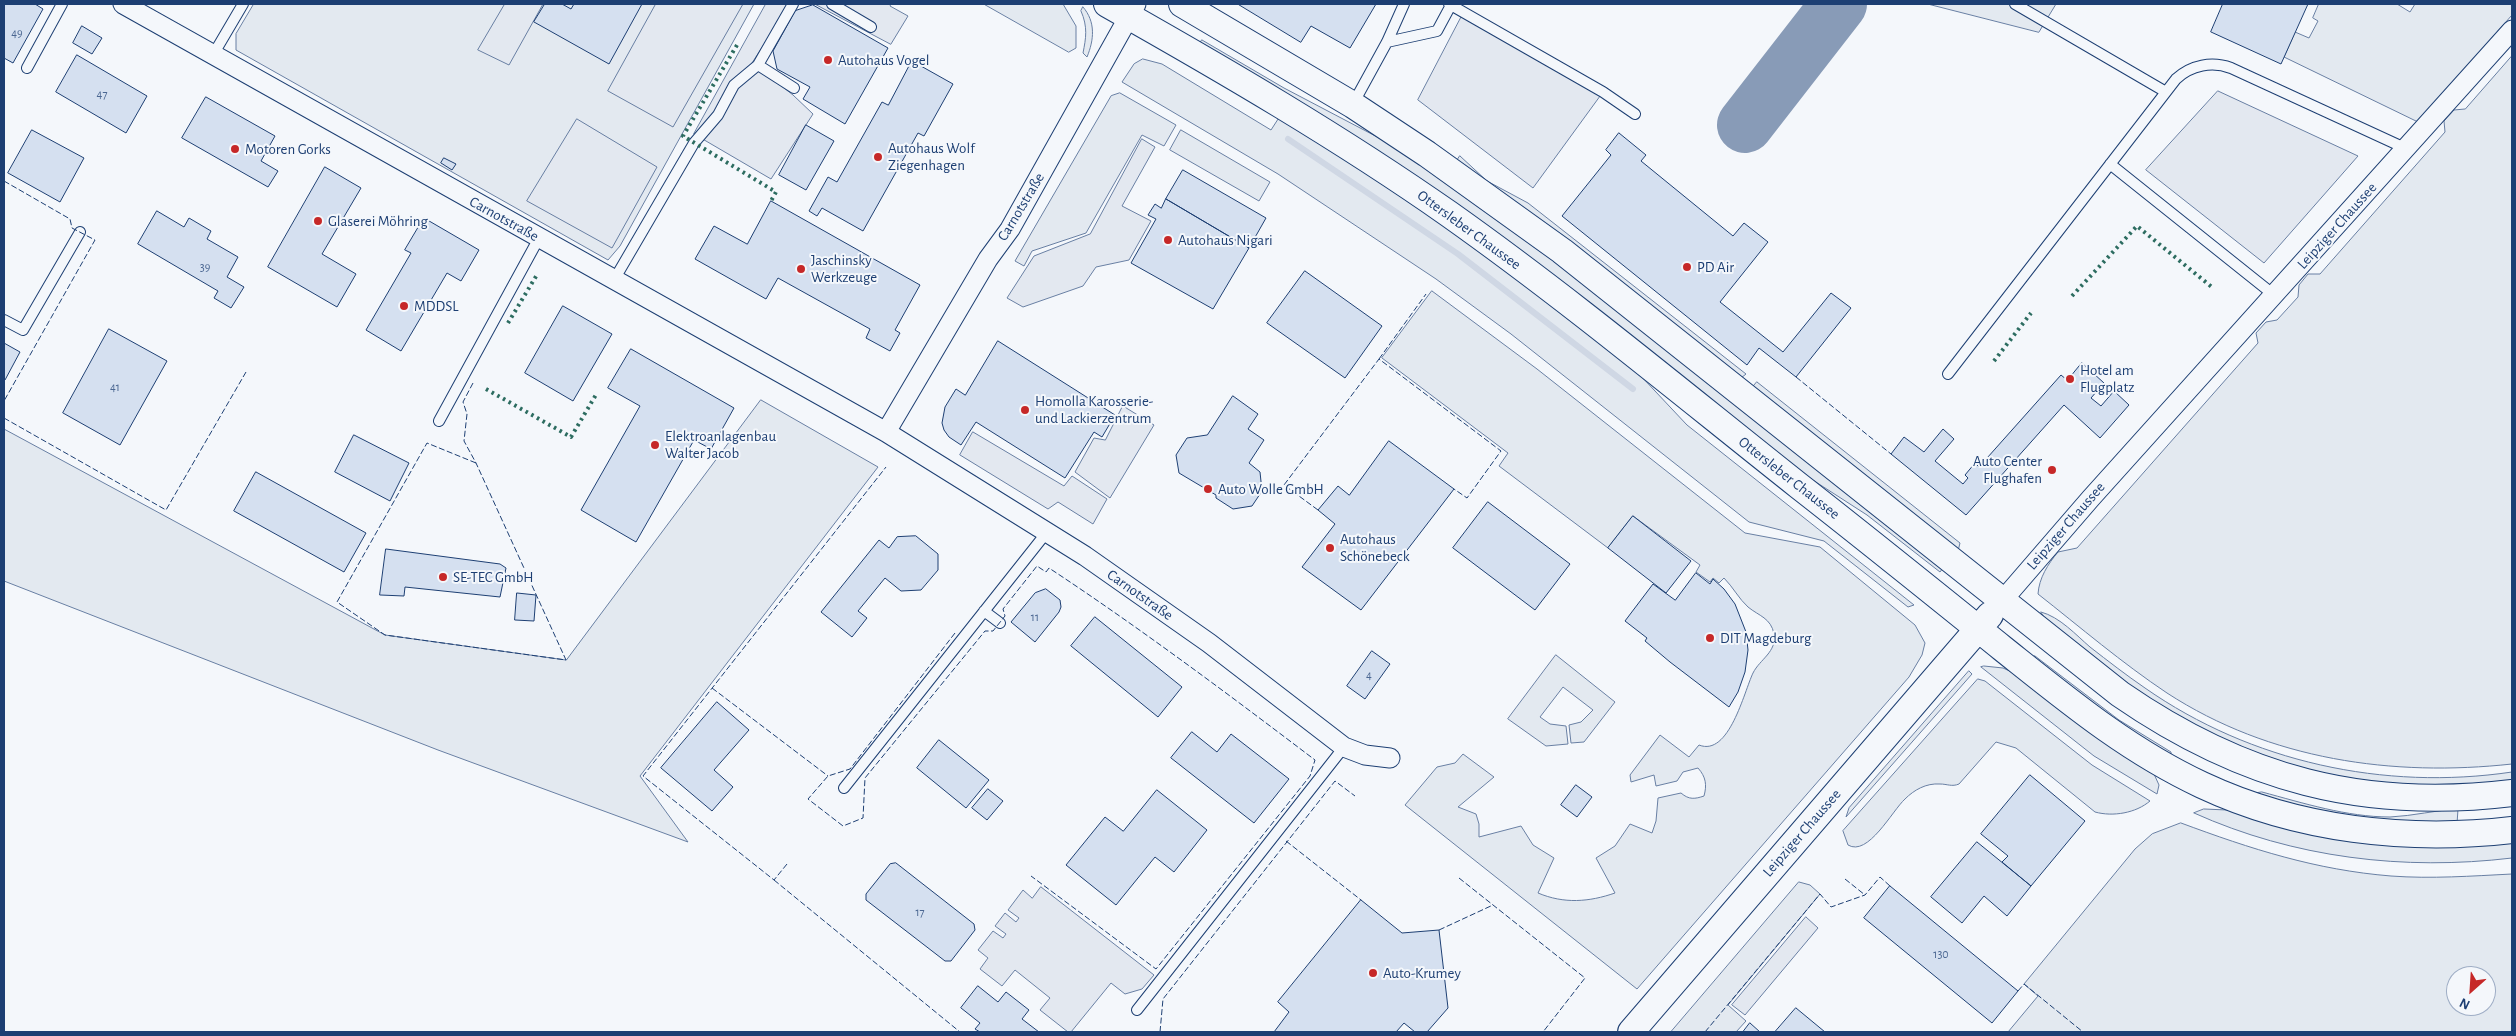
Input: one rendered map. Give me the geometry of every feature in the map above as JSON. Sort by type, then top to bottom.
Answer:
[{"type":"main road","points":[[1182,4],[1353,105],[1435,159],[1562,251],[2002,601],[2140,708],[2188,737],[2248,764],[2305,782],[2379,795],[2457,798],[2512,793]]},
{"type":"main road","name":"Ottersleber Chaussee","points":[[1124,8],[1277,101],[1379,166],[1478,235],[1662,378],[2079,709],[2129,745],[2174,771],[2229,796],[2286,816],[2360,830],[2446,835],[2512,830]]},
{"type":"main road","name":"Leipziger Chaussee","points":[[1631,1032],[2002,601]]},
{"type":"street","name":"Carnotstraße","points":[[122,4],[886,432],[1047,532],[1209,642],[1344,747],[1364,755],[1390,758]]},
{"type":"street","name":"Carnotstraße","points":[[886,432],[988,259],[1010,229],[1124,8]]},
{"type":"street","name":"Leipziger Chaussee","points":[[2002,601],[2091,498],[2407,149],[2512,30]]},
{"type":"lane","points":[[27,68],[62,4]]},
{"type":"lane","points":[[213,55],[243,4]]},
{"type":"lane","points":[[614,280],[694,143],[718,115],[734,85],[758,65],[794,4]]},
{"type":"lane","points":[[832,4],[871,27]]},
{"type":"lane","points":[[1353,105],[1362,92],[1404,4]]},
{"type":"lane","points":[[1387,42],[1437,31],[1450,4],[1603,92],[1635,114]]},
{"type":"lane","points":[[2015,4],[2166,92]]},
{"type":"lane","points":[[758,65],[794,88]]},
{"type":"lane","points":[[1948,374],[2166,92],[2180,76],[2192,68],[2208,65],[2226,66],[2407,149]]},
{"type":"lane","points":[[2110,164],[2274,295]]},
{"type":"lane","points":[[4,320],[23,330],[80,232]]},
{"type":"lane","points":[[438,421],[539,238]]},
{"type":"lane","points":[[844,788],[1047,532]]},
{"type":"lane","points":[[984,611],[1000,623]]},
{"type":"lane","points":[[1136,1010],[1344,747]]},
{"type":"shaded area","points":[[254,4],[754,4],[620,246],[608,260],[236,50],[236,34]]},
{"type":"shaded area","points":[[505,4],[543,4],[509,65],[478,50]]},
{"type":"shaded area","points":[[656,4],[743,4],[673,127],[608,91]]},
{"type":"shaded area","points":[[766,4],[790,4],[752,63],[793,95],[813,114],[771,179],[694,134]]},
{"type":"shaded area","points":[[815,4],[891,4],[890,6],[908,16],[891,44]]},
{"type":"shaded area","points":[[984,4],[1063,4],[1076,26],[1076,48],[1069,52]]},
{"type":"shaded area","points":[[1928,4],[2056,4],[2039,32]]},
{"type":"shaded area","points":[[2319,4],[2397,4],[2410,12],[2415,4],[2512,4],[2512,15],[2418,122],[2284,57],[2295,32],[2309,38],[2318,21],[2313,18]]},
{"type":"shaded area","points":[[1083,7],[1092,25],[1092,38],[1087,57],[1083,53],[1086,32],[1081,11]]},
{"type":"shaded area","points":[[1464,12],[1603,92],[1533,188],[1418,100]]},
{"type":"shaded area","points":[[1202,40],[1284,88],[1383,140],[1474,201],[1580,281],[1943,568],[1940,572],[1867,515],[1805,475],[1199,45]]},
{"type":"shaded area","points":[[2512,56],[2512,764],[2422,768],[2378,765],[2290,748],[2248,734],[2207,716],[2167,693],[2117,657],[2038,594],[2042,577],[2058,552],[2077,548],[2258,343],[2256,333],[2266,322],[2277,320],[2298,297],[2299,285],[2308,274],[2320,274],[2445,132],[2444,121],[2454,110],[2465,109]]},
{"type":"shaded area","points":[[1143,59],[1162,64],[1271,130],[1280,116],[1476,247],[1639,374],[1687,425],[1914,605],[1908,607],[1824,541],[1749,522],[1511,334],[1436,279],[1278,174],[1122,82],[1134,64]]},
{"type":"shaded area","points":[[2218,91],[2358,156],[2264,263],[2146,170]]},
{"type":"shaded area","points":[[1120,93],[1176,125],[1164,146],[1142,135],[1086,233],[1032,251],[1024,266],[1015,261],[1111,96]]},
{"type":"shaded area","points":[[577,119],[657,167],[612,248],[527,201]]},
{"type":"shaded area","points":[[1181,130],[1270,182],[1259,201],[1170,150]]},
{"type":"shaded area","points":[[1142,139],[1155,147],[1122,206],[1151,221],[1129,260],[1096,267],[1083,286],[1023,307],[1007,298],[1034,256],[1090,234]]},
{"type":"shaded area","points":[[1460,156],[1487,181],[1528,203],[1746,374],[1741,378],[1456,162]]},
{"type":"shaded area","points":[[1432,291],[1537,369],[1745,533],[1820,547],[1915,625],[1925,643],[1922,655],[1909,677],[1637,989],[1405,805],[1437,767],[1455,763],[1463,754],[1494,777],[1458,807],[1476,814],[1479,824],[1479,837],[1521,826],[1533,845],[1554,858],[1538,893],[1557,899],[1576,901],[1615,893],[1596,858],[1615,846],[1630,824],[1652,833],[1656,821],[1658,798],[1681,793],[1689,798],[1704,796],[1705,781],[1698,768],[1683,772],[1677,781],[1656,786],[1654,775],[1631,782],[1630,775],[1660,735],[1689,757],[1699,745],[1710,746],[1719,741],[1727,733],[1734,721],[1753,673],[1771,651],[1774,634],[1770,624],[1745,604],[1724,578],[1719,583],[1713,578],[1710,582],[1696,572],[1700,565],[1633,516],[1608,548],[1499,466],[1508,453],[1382,358]]},
{"type":"shaded area","points":[[1757,382],[1960,543],[1958,551],[1752,388]]},
{"type":"shaded area","points":[[761,400],[878,467],[640,776],[688,842],[438,750],[4,581],[4,429],[385,635],[566,660]]},
{"type":"shaded area","points":[[1123,406],[1154,425],[1110,498],[1075,472],[1094,438],[1105,440]]},
{"type":"shaded area","points":[[973,432],[1064,486],[1072,476],[1107,499],[1093,524],[1058,502],[1048,509],[960,455]]},
{"type":"shaded area","points":[[2041,612],[2061,622],[2124,673],[2186,714],[2229,735],[2274,752],[2320,765],[2368,773],[2416,777],[2464,777],[2512,772],[2512,782],[2478,786],[2364,783],[2266,760],[2153,705],[2046,620]]},
{"type":"shaded area","points":[[1556,655],[1615,702],[1584,742],[1571,743],[1569,725],[1581,722],[1593,710],[1563,687],[1540,717],[1550,724],[1566,726],[1568,744],[1546,746],[1508,719]]},
{"type":"shaded area","points":[[2035,656],[2119,720],[2171,752],[2171,755],[2148,745],[2033,657]]},
{"type":"shaded area","points":[[1981,667],[2003,668],[2014,673],[2154,774],[2159,785],[2157,794],[2094,756]]},
{"type":"shaded area","points":[[1969,671],[1972,674],[1846,817],[1849,808]]},
{"type":"shaded area","points":[[1978,679],[1985,681],[2092,765],[2150,801],[2124,813],[2109,814],[2095,812],[2016,748],[1996,742],[1959,784],[1930,785],[1916,790],[1905,799],[1879,831],[1864,845],[1856,847],[1848,845],[1843,831]]},
{"type":"shaded area","points":[[2262,792],[2325,809],[2358,815],[2390,817],[2458,809],[2457,824],[2328,815],[2256,793]]},
{"type":"shaded area","points":[[2204,809],[2512,841],[2512,858],[2431,863],[2350,857],[2271,841],[2194,813]]},
{"type":"shaded area","points":[[2181,823],[2258,850],[2336,869],[2391,876],[2421,877],[2512,874],[2512,1032],[2008,1032],[2038,996],[2024,984],[2135,849],[2152,834]]},
{"type":"shaded area","points":[[1799,882],[1810,885],[1820,894],[1728,1005],[1746,1021],[1736,1032],[1671,1032]]},
{"type":"shaded area","points":[[1041,887],[1154,975],[1142,989],[1125,994],[1111,983],[1071,1032],[1068,1032],[1040,1010],[1050,998],[1015,970],[1002,986],[980,969],[988,958],[978,950],[993,931],[1003,938],[1006,934],[995,926],[1005,913],[1016,922],[1019,918],[1008,910],[1023,890],[1032,898]]},
{"type":"shaded area","points":[[1806,917],[1818,928],[1745,1015],[1732,1005]]},
{"type":"building","points":[[4,4],[35,4],[43,9],[13,63],[4,58]]},
{"type":"building","points":[[545,4],[562,4],[571,9],[574,4],[642,4],[609,64],[534,22]]},
{"type":"building","points":[[1238,4],[1376,4],[1350,48],[1311,26],[1301,42]]},
{"type":"building","points":[[2223,4],[2308,4],[2281,64],[2211,32]]},
{"type":"building","name":"Autohaus Vogel","points":[[813,5],[888,48],[845,124],[803,99],[810,87],[777,69],[773,51],[795,11]]},
{"type":"building","points":[[82,26],[102,38],[92,54],[73,43]]},
{"type":"building","points":[[77,55],[147,96],[126,133],[56,92]]},
{"type":"building","name":"Autohaus Wolf Ziegenhagen","points":[[912,61],[953,84],[924,136],[918,133],[863,231],[822,208],[817,216],[809,211],[828,177],[837,182],[882,102],[888,105]]},
{"type":"building","name":"Motoren Gorks","points":[[206,97],[275,136],[261,161],[278,171],[268,187],[182,138]]},
{"type":"building","points":[[806,125],[834,141],[806,190],[779,175]]},
{"type":"building","points":[[32,130],[84,158],[60,202],[8,173]]},
{"type":"building","name":"PD Air","points":[[1619,133],[1646,155],[1641,161],[1733,236],[1744,223],[1768,242],[1720,302],[1783,352],[1831,293],[1851,308],[1796,377],[1759,348],[1747,365],[1562,216],[1611,155],[1606,150]]},
{"type":"building","points":[[444,158],[456,164],[452,170],[441,163]]},
{"type":"building","name":"Glaserei Möhring","points":[[325,167],[361,188],[322,254],[356,274],[337,307],[268,267]]},
{"type":"building","points":[[1183,170],[1266,218],[1249,248],[1166,199]]},
{"type":"building","points":[[1166,199],[1249,248],[1213,309],[1131,263],[1156,219],[1148,215],[1155,204],[1161,208]]},
{"type":"building","name":"Jaschinsky Werkzeuge","points":[[771,201],[920,285],[895,330],[900,333],[890,351],[866,338],[870,329],[778,278],[766,299],[695,259],[714,226],[747,244]]},
{"type":"building","points":[[157,211],[184,227],[189,218],[211,231],[207,239],[238,257],[227,277],[244,287],[231,308],[214,298],[218,291],[138,244]]},
{"type":"building","name":"MDDSL","points":[[424,218],[479,250],[461,281],[447,273],[401,351],[366,330],[411,253],[405,250]]},
{"type":"building","points":[[1305,271],[1382,326],[1345,378],[1267,323]]},
{"type":"building","points":[[563,306],[612,334],[573,401],[525,373]]},
{"type":"building","points":[[109,329],[167,361],[120,445],[63,413]]},
{"type":"building","name":"Homolla Karosserie- und Lackierzentrum","points":[[998,341],[1115,415],[1102,437],[1094,432],[1065,478],[976,422],[961,445],[949,437],[944,430],[942,423],[945,407],[956,389],[965,395]]},
{"type":"building","points":[[4,343],[20,352],[5,380],[4,379]]},
{"type":"building","name":"Elektroanlagenbau Walter Jacob","points":[[631,349],[734,408],[711,449],[694,440],[636,542],[581,510],[640,406],[608,388]]},
{"type":"building","points":[[2082,363],[2104,383],[2091,398],[2101,406],[2114,391],[2129,405],[2100,438],[2064,405],[1966,515],[1891,454],[1904,437],[1924,452],[1943,429],[1954,439],[1935,461],[1963,484],[1968,478],[1965,475],[1975,463],[1979,467],[2061,375],[2067,380]]},
{"type":"building","points":[[1233,396],[1258,414],[1248,429],[1264,440],[1249,463],[1260,472],[1262,491],[1252,506],[1233,509],[1216,498],[1216,495],[1179,473],[1176,455],[1187,438],[1207,435]]},
{"type":"building","points":[[354,435],[409,463],[390,501],[335,472]]},
{"type":"building","points":[[1389,441],[1454,489],[1361,610],[1302,567],[1335,524],[1318,510],[1338,486],[1349,495]]},
{"type":"building","points":[[256,472],[366,533],[344,572],[234,511]]},
{"type":"building","points":[[1488,502],[1570,564],[1535,610],[1453,548]]},
{"type":"building","points":[[1633,516],[1691,561],[1666,593],[1608,548]]},
{"type":"building","points":[[916,536],[938,554],[938,570],[921,590],[901,591],[885,578],[858,611],[867,618],[852,637],[821,612],[879,540],[889,548],[897,537]]},
{"type":"building","name":"SE-TEC GmbH","points":[[386,549],[500,564],[506,568],[500,597],[405,587],[404,596],[380,595]]},
{"type":"building","points":[[1696,573],[1710,584],[1713,579],[1724,589],[1735,604],[1746,632],[1748,650],[1745,672],[1738,692],[1729,707],[1670,662],[1645,641],[1647,638],[1625,621],[1653,584],[1675,600]]},
{"type":"building","points":[[1046,589],[1060,600],[1061,607],[1035,642],[1011,622],[1035,593]]},
{"type":"building","points":[[517,593],[536,595],[534,621],[515,620]]},
{"type":"building","points":[[1095,617],[1182,687],[1158,717],[1071,646]]},
{"type":"building","points":[[1372,651],[1390,664],[1365,699],[1347,686]]},
{"type":"building","points":[[717,702],[749,730],[714,770],[733,787],[712,811],[661,768]]},
{"type":"building","points":[[1192,732],[1217,752],[1231,734],[1289,779],[1254,823],[1171,758]]},
{"type":"building","points":[[939,740],[989,780],[966,808],[917,768]]},
{"type":"building","points":[[2030,775],[2085,821],[2031,886],[2002,862],[2008,856],[1981,834]]},
{"type":"building","points":[[1576,785],[1592,797],[1577,817],[1561,805]]},
{"type":"building","points":[[988,789],[1003,801],[987,820],[972,808]]},
{"type":"building","points":[[1157,790],[1207,830],[1174,872],[1155,857],[1116,905],[1066,865],[1105,817],[1123,831]]},
{"type":"building","points":[[1977,842],[2031,886],[2007,916],[1984,896],[1962,923],[1931,897]]},
{"type":"building","points":[[896,863],[974,924],[975,930],[951,961],[945,961],[866,900],[866,894],[890,864]]},
{"type":"building","points":[[1890,886],[2018,991],[1992,1023],[1864,918]]},
{"type":"building","name":"Auto-Krumey","points":[[1361,900],[1402,933],[1439,930],[1448,1008],[1427,1032],[1415,1032],[1404,1023],[1396,1032],[1274,1032],[1289,1012],[1278,1002]]},
{"type":"building","points":[[978,986],[998,1002],[1006,992],[1029,1010],[1022,1019],[1039,1032],[980,1032],[975,1029],[980,1023],[961,1008]]},
{"type":"building","points":[[1796,1008],[1825,1032],[1775,1032]]},
{"type":"building","points":[[1750,1023],[1760,1032],[1743,1032]]},
{"type":"waterway","points":[[1288,139],[1458,254],[1633,389]]},
{"type":"taxiway","points":[[1745,125],[1839,4]]},
{"type":"hedge","points":[[737,45],[683,136],[776,192],[771,201]]},
{"type":"hedge","points":[[2072,296],[2137,226],[2213,288]]},
{"type":"hedge","points":[[508,323],[538,273]]},
{"type":"hedge","points":[[1994,361],[2031,313]]},
{"type":"hedge","points":[[486,389],[571,437],[597,393]]},
{"type":"fence","points":[[4,181],[70,219],[72,228],[95,240],[4,401]]},
{"type":"fence","points":[[1379,359],[1426,294]]},
{"type":"fence","points":[[1318,510],[1284,485],[1379,359],[1501,451],[1467,498],[1454,489]]},
{"type":"fence","points":[[4,418],[166,510],[246,372]]},
{"type":"fence","points":[[1796,377],[1891,454]]},
{"type":"fence","points":[[473,383],[463,402],[467,414],[464,441],[476,463],[566,660],[385,635],[337,602],[427,443],[476,463]]},
{"type":"fence","points":[[787,864],[774,880],[643,776],[886,467]]},
{"type":"fence","points":[[955,633],[850,769],[828,776],[808,799],[843,826],[863,818],[865,778],[985,631],[993,631],[1005,616],[1003,609],[1037,566],[1046,572],[1049,568],[1117,614],[1315,760],[1310,776],[1156,969],[1031,876]]},
{"type":"fence","points":[[712,688],[828,776]]},
{"type":"fence","points":[[1160,1032],[1163,999],[1335,781],[1355,796]]},
{"type":"fence","points":[[1286,841],[1361,900]]},
{"type":"fence","points":[[1705,1032],[1820,894],[1831,907],[1865,895],[1880,877],[1890,886]]},
{"type":"fence","points":[[1459,878],[1585,978],[1543,1032]]},
{"type":"fence","points":[[1845,879],[1865,895]]},
{"type":"fence","points":[[774,880],[960,1032]]},
{"type":"fence","points":[[1439,930],[1493,905]]},
{"type":"fence","points":[[2018,991],[2024,984],[2083,1032]]},
{"type":"place","name":"Autohaus Vogel","points":[[828,60]]},
{"type":"place","name":"Motoren Gorks","points":[[235,149]]},
{"type":"place","name":"Autohaus Wolf Ziegenhagen","points":[[878,157]]},
{"type":"place","name":"Glaserei Möhring","points":[[318,221]]},
{"type":"place","name":"Autohaus Nigari","points":[[1168,240]]},
{"type":"place","name":"PD Air","points":[[1687,267]]},
{"type":"place","name":"Jaschinsky Werkzeuge","points":[[801,269]]},
{"type":"place","name":"MDDSL","points":[[404,306]]},
{"type":"place","name":"Hotel am Flugplatz","points":[[2070,379]]},
{"type":"place","name":"Homolla Karosserie- und Lackierzentrum","points":[[1025,410]]},
{"type":"place","name":"Elektroanlagenbau Walter Jacob","points":[[655,445]]},
{"type":"place","name":"Auto Center Flughafen","points":[[2052,470]]},
{"type":"place","name":"Auto Wolle GmbH","points":[[1208,489]]},
{"type":"place","name":"Autohaus Schönebeck","points":[[1330,548]]},
{"type":"place","name":"SE-TEC GmbH","points":[[443,577]]},
{"type":"place","name":"DIT Magdeburg","points":[[1710,638]]},
{"type":"place","name":"Auto-Krumey","points":[[1373,973]]}]
